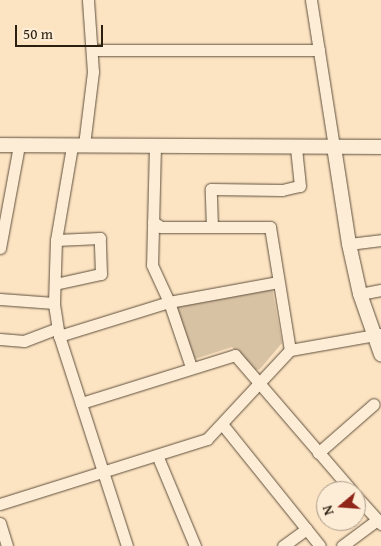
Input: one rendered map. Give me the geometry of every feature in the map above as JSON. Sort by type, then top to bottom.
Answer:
[{"type":"street","points":[[88,0],[93,50],[93,72],[56,240],[54,303],[57,333],[127,546]]},
{"type":"street","points":[[311,0],[349,244],[360,294],[377,335],[381,354]]},
{"type":"street","points":[[93,50],[320,50]]},
{"type":"street","points":[[0,248],[19,144]]},
{"type":"street","points":[[0,145],[381,148]]},
{"type":"street","points":[[155,145],[152,265],[169,302],[191,367]]},
{"type":"street","points":[[212,227],[211,189],[282,190],[300,186],[296,147]]},
{"type":"street","points":[[153,222],[161,227],[270,227],[290,350]]},
{"type":"street","points":[[54,284],[101,274],[100,238],[56,240]]},
{"type":"street","points":[[349,244],[381,240]]},
{"type":"street","points":[[0,339],[24,341],[169,302],[278,282]]},
{"type":"street","points":[[360,294],[381,290]]},
{"type":"street","points":[[0,299],[54,303]]},
{"type":"street","points":[[0,504],[207,439],[290,350],[377,335]]},
{"type":"street","points":[[81,403],[191,367],[235,355],[343,481]]},
{"type":"street","points":[[318,453],[374,404]]},
{"type":"street","points":[[222,424],[320,546]]},
{"type":"street","points":[[157,455],[195,546]]},
{"type":"street","points":[[342,546],[379,522],[366,507]]},
{"type":"street","points":[[0,523],[7,546]]},
{"type":"street","points":[[283,546],[306,528]]},
{"type":"shaded area","points":[[272,288],[282,343],[260,369],[252,371],[232,347],[195,359],[191,357],[176,307],[179,302]]}]
